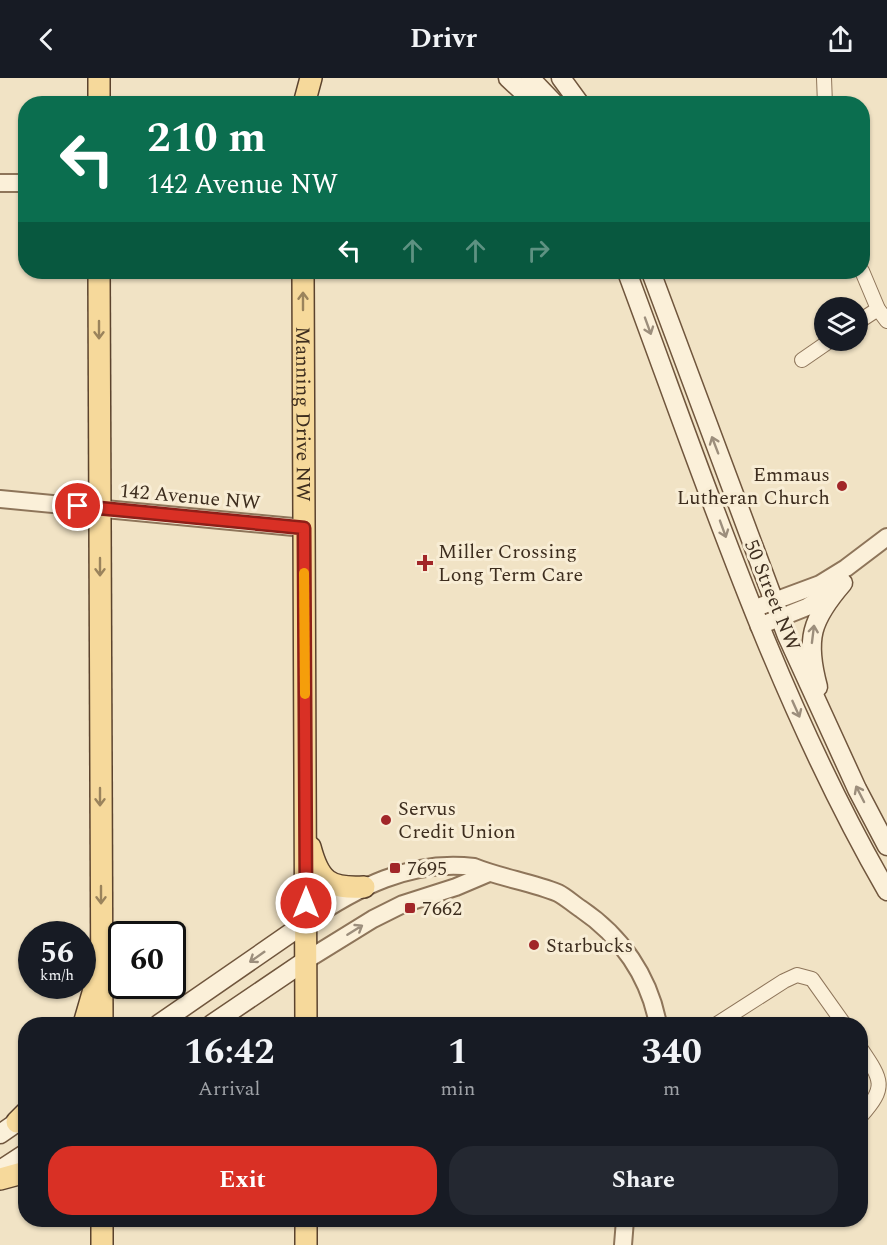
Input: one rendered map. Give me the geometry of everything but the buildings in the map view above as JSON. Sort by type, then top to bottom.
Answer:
[{"type":"main road","points":[[99,78],[99,96]]},
{"type":"main road","points":[[302,78],[303,96]]},
{"type":"main road","points":[[305,96],[311,78]]},
{"type":"main road","points":[[508,78],[527,96]]},
{"type":"main road","points":[[530,78],[547,96]]},
{"type":"main road","points":[[561,78],[574,96]]},
{"type":"main road","points":[[99,279],[102,1017]]},
{"type":"main road","name":"Manning Drive NW","points":[[303,279],[306,1017]]},
{"type":"main road","name":"50 Street NW","points":[[630,279],[756,617],[823,770],[887,891]]},
{"type":"main road","name":"50 Street NW","points":[[654,279],[777,610],[830,732],[887,846]]},
{"type":"main road","points":[[830,732],[812,662],[813,632],[822,608],[843,583]]},
{"type":"main road","points":[[305,827],[315,864],[328,882],[345,888],[364,887]]},
{"type":"main road","points":[[169,1017],[305,923]]},
{"type":"main road","points":[[222,1017],[305,961]]},
{"type":"main road","points":[[86,1017],[102,963]]},
{"type":"main road","points":[[0,1170],[18,1158]]},
{"type":"main road","points":[[0,1179],[18,1174]]},
{"type":"main road","points":[[102,1227],[102,1245]]},
{"type":"main road","points":[[306,1227],[306,1245]]},
{"type":"street","points":[[824,78],[825,96]]},
{"type":"street","points":[[0,183],[18,183]]},
{"type":"street","points":[[865,279],[878,309],[887,321]]},
{"type":"street","points":[[868,316],[878,309]]},
{"type":"street","points":[[802,360],[815,351]]},
{"type":"street","name":"142 Avenue NW","points":[[0,499],[304,528]]},
{"type":"street","points":[[756,617],[777,610],[820,584],[846,568],[887,537]]},
{"type":"street","points":[[777,610],[807,607],[887,552]]},
{"type":"street","points":[[305,923],[364,887],[399,873],[429,868],[474,867],[559,894],[601,924],[624,948],[641,974],[656,1017]]},
{"type":"street","points":[[305,961],[387,911],[489,873]]},
{"type":"street","points":[[728,1017],[788,978],[803,975],[812,979],[839,1017]]},
{"type":"street","points":[[868,1059],[878,1074],[882,1090],[878,1101],[868,1110]]},
{"type":"street","points":[[623,1245],[625,1227]]},
{"type":"slow traffic","points":[[304,573],[305,694]]},
{"type":"place","name":"Emmaus Lutheran Church","points":[[842,486]]},
{"type":"place","name":"Miller Crossing Long Term Care","points":[[425,563]]},
{"type":"place","name":"Servus Credit Union","points":[[386,820]]},
{"type":"place","name":"7695","points":[[395,868]]},
{"type":"place","name":"7662","points":[[410,908]]},
{"type":"place","name":"Starbucks","points":[[534,945]]},
{"type":"route","points":[[78,506],[304,528],[306,903]]}]
